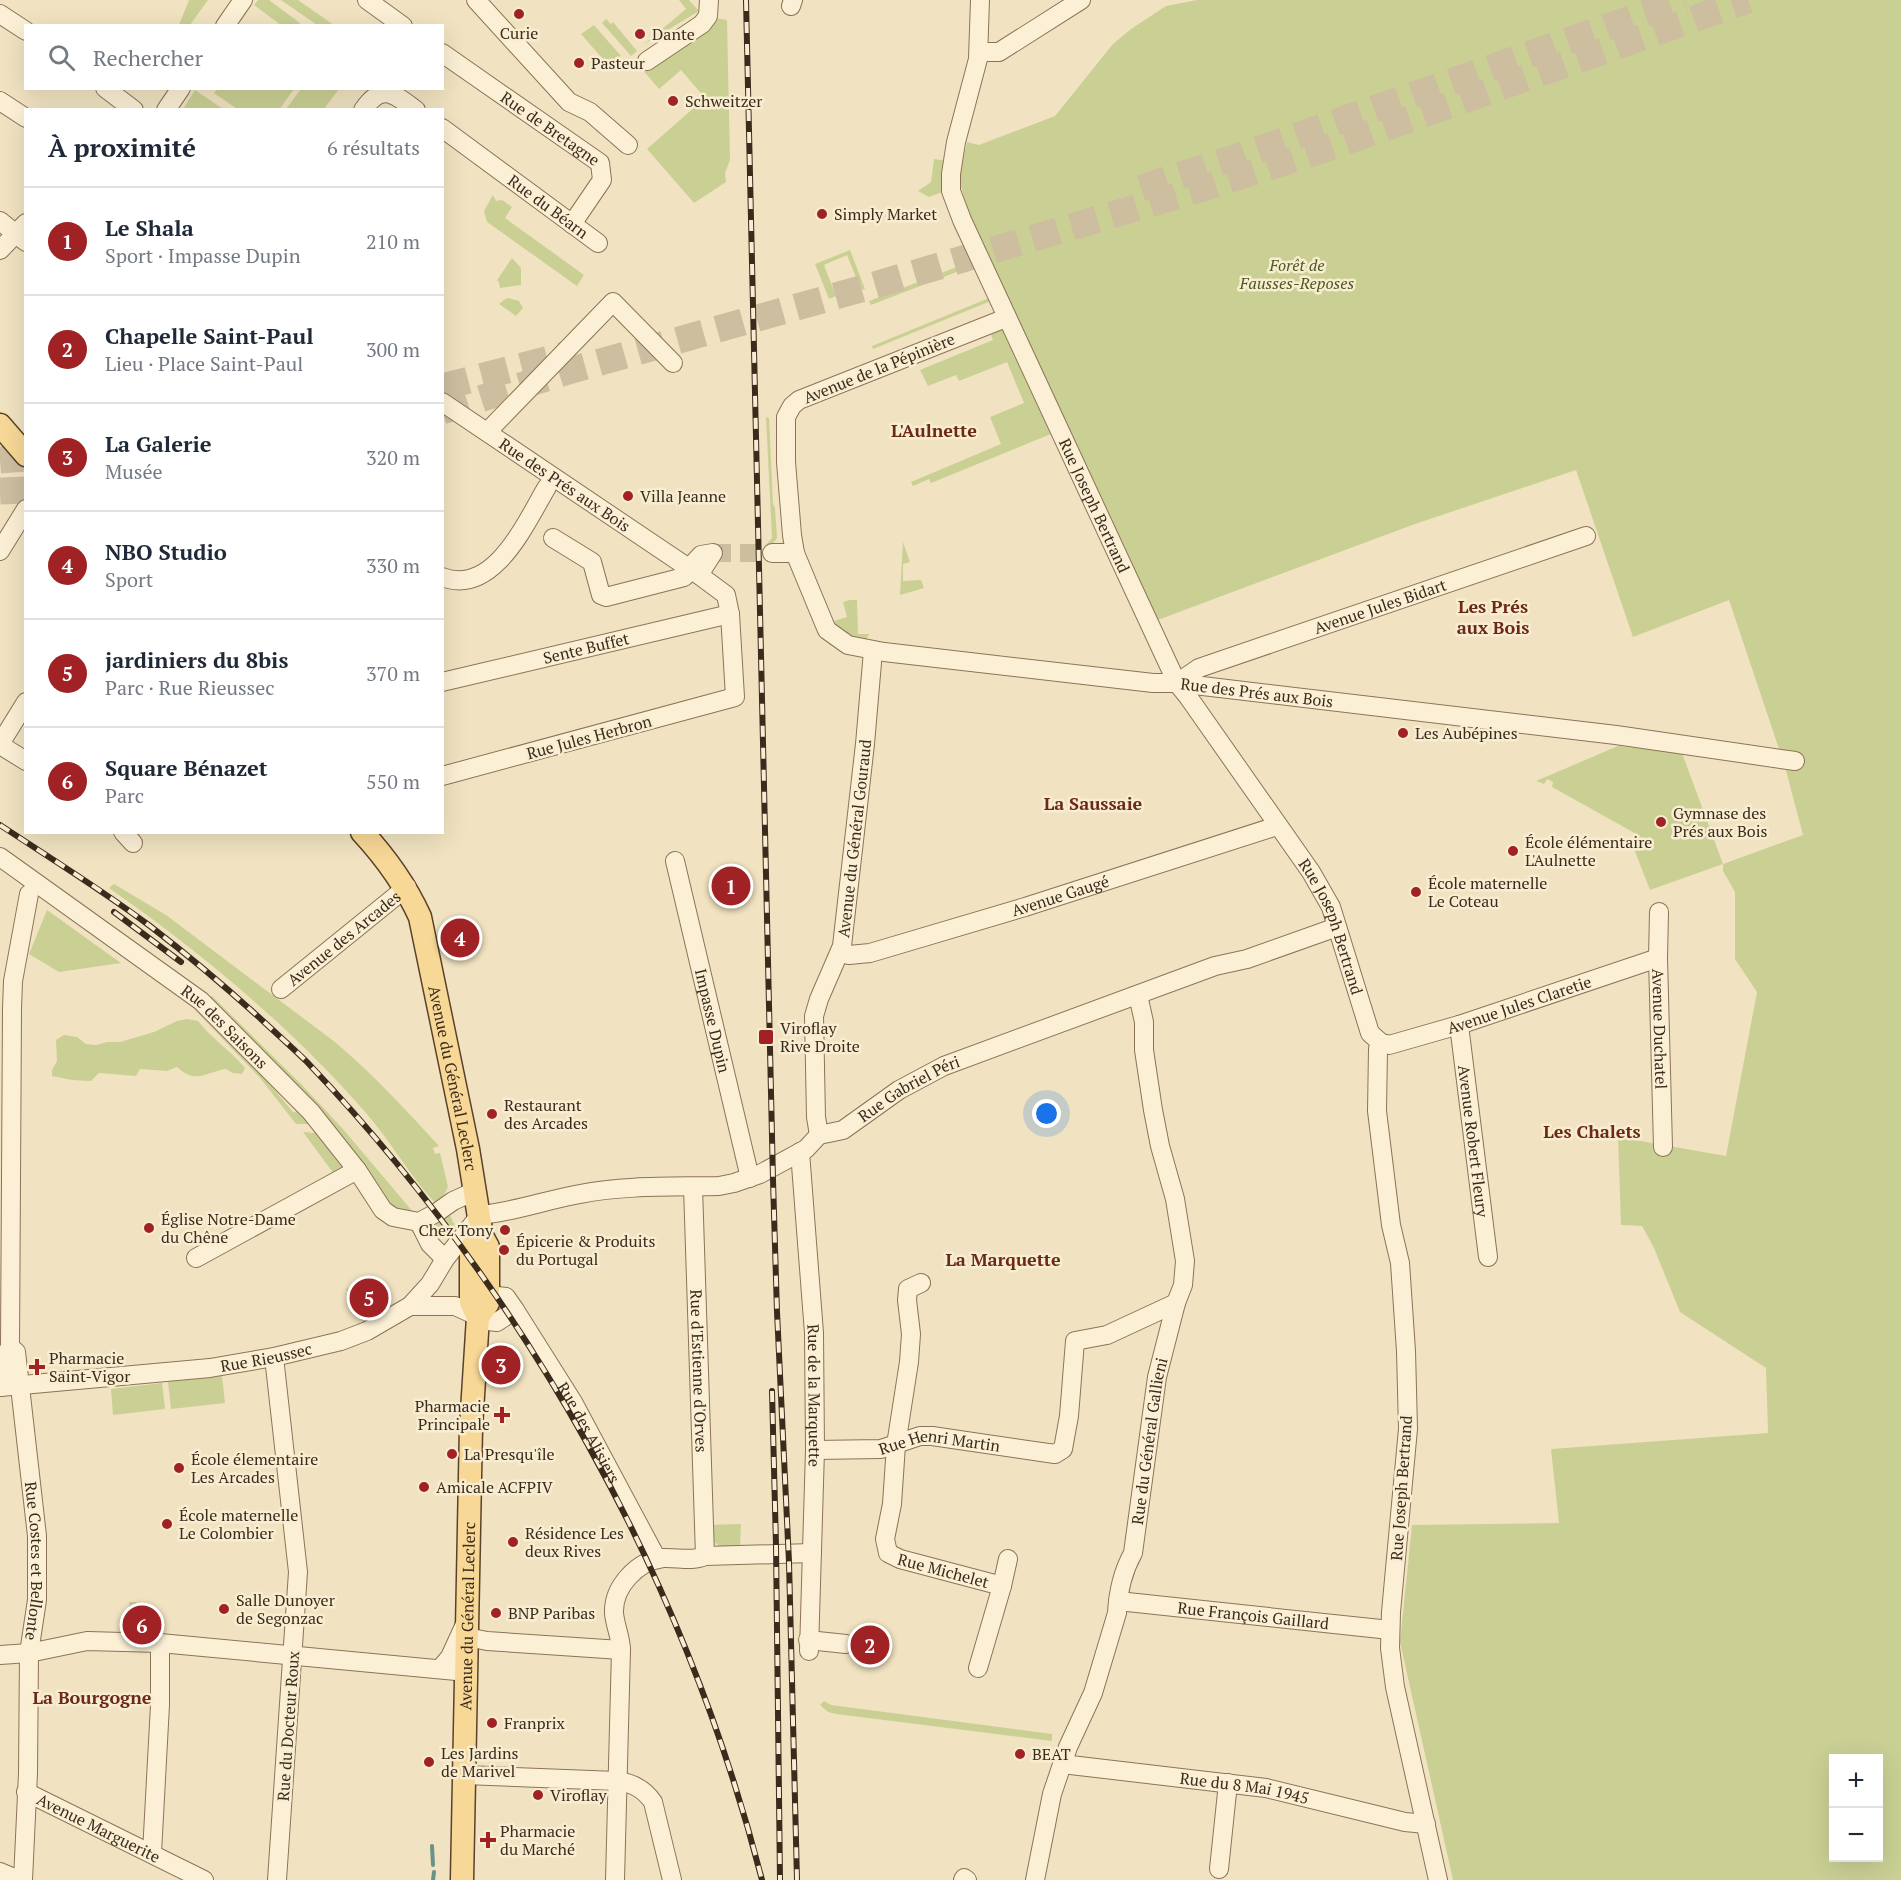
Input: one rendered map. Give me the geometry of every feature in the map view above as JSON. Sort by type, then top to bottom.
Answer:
[{"type":"main road","points":[[0,425],[24,453]]},
{"type":"main road","name":"Avenue du Général Leclerc","points":[[364,834],[407,887],[420,917],[481,1226],[488,1247],[488,1303],[478,1317]]},
{"type":"main road","name":"Avenue du Général Leclerc","points":[[462,1880],[472,1408],[478,1317],[471,1302],[471,1248],[481,1226]]},
{"type":"street","points":[[226,24],[243,0]]},
{"type":"street","points":[[367,0],[400,24]]},
{"type":"street","points":[[476,0],[569,102],[590,111],[628,145]]},
{"type":"street","points":[[647,60],[702,24],[708,16],[709,0]]},
{"type":"street","name":"Rue Joseph Bertrand","points":[[980,0],[979,52],[956,142],[951,191],[1006,318],[1177,683],[1311,872],[1331,907],[1370,1032],[1380,1042],[1377,1111],[1391,1225],[1400,1263],[1408,1429],[1390,1630],[1393,1677],[1438,1880]]},
{"type":"street","points":[[979,52],[999,52],[1081,0]]},
{"type":"street","points":[[0,14],[24,31]]},
{"type":"street","name":"Rue de Bretagne","points":[[444,54],[600,163],[602,180],[572,224]]},
{"type":"street","points":[[108,90],[131,108]]},
{"type":"street","points":[[167,108],[180,90]]},
{"type":"street","points":[[364,108],[371,98],[386,92],[397,96],[413,108]]},
{"type":"street","points":[[0,101],[24,117]]},
{"type":"street","name":"Rue du Béarn","points":[[444,130],[598,243]]},
{"type":"street","points":[[0,220],[22,233],[0,250]]},
{"type":"street","points":[[487,432],[613,302],[673,363]]},
{"type":"street","name":"Avenue de la Pépinière","points":[[795,553],[790,524],[786,462],[786,417],[792,406],[800,400],[1006,318]]},
{"type":"street","name":"Rue des Prés aux Bois","points":[[444,403],[726,595],[730,614]]},
{"type":"street","points":[[444,577],[462,579],[478,577],[492,568],[504,556],[547,487]]},
{"type":"street","points":[[0,551],[24,512]]},
{"type":"street","name":"Avenue Jules Bidart","points":[[1177,683],[1199,668],[1586,536]]},
{"type":"street","points":[[553,538],[592,562],[601,595],[606,597],[682,578],[693,571]]},
{"type":"street","points":[[772,553],[795,553]]},
{"type":"street","name":"Rue des Prés aux Bois","points":[[795,553],[827,630],[848,645],[873,651],[1154,683],[1177,683],[1616,735],[1795,761]]},
{"type":"street","name":"Sente Buffet","points":[[444,682],[730,614]]},
{"type":"street","name":"Rue Jules Herbron","points":[[444,775],[735,697],[730,614]]},
{"type":"street","name":"Avenue du Général Gouraud","points":[[819,1135],[814,1022],[819,999],[840,953],[865,744],[873,651]]},
{"type":"street","points":[[24,705],[0,745],[24,760]]},
{"type":"street","name":"Avenue Gaugé","points":[[840,953],[849,956],[870,953],[1025,907],[1277,826]]},
{"type":"street","name":"Rue des Saisons","points":[[0,857],[201,1001],[310,1112],[357,1170],[383,1210],[393,1216],[419,1222]]},
{"type":"street","name":"Impasse Dupin","points":[[675,861],[750,1178]]},
{"type":"street","name":"Avenue des Arcades","points":[[281,989],[407,887]]},
{"type":"street","points":[[0,1387],[5,1356],[10,1347],[5,1056],[14,981],[29,894]]},
{"type":"street","name":"Avenue Duchatel","points":[[1659,912],[1663,1147]]},
{"type":"street","name":"Rue Gabriel Péri","points":[[481,1226],[499,1214],[580,1194],[616,1189],[719,1186],[750,1178],[806,1149],[819,1135],[843,1130],[898,1090],[944,1066],[1215,966],[1247,959],[1337,927]]},
{"type":"street","name":"Avenue Jules Claretie","points":[[1380,1042],[1389,1045],[1459,1025],[1658,958]]},
{"type":"street","name":"Rue du Général Gallieni","points":[[1035,1880],[1052,1794],[1062,1764],[1094,1691],[1117,1613],[1127,1564],[1132,1554],[1157,1377],[1176,1303],[1183,1285],[1185,1261],[1175,1199],[1160,1146],[1153,1110],[1144,1050],[1144,1022],[1138,995]]},
{"type":"street","name":"Avenue Robert Fleury","points":[[1459,1025],[1488,1257]]},
{"type":"street","name":"Rue de la Marquette","points":[[800,1152],[813,1320],[815,1450],[809,1646],[846,1644]]},
{"type":"street","points":[[196,1258],[357,1170]]},
{"type":"street","name":"Rue d'Estienne d'Orves","points":[[693,1187],[705,1556]]},
{"type":"street","points":[[445,1259],[430,1244],[419,1222],[436,1214],[453,1201],[475,1191]]},
{"type":"street","name":"Rue Rieussec","points":[[0,1387],[210,1368],[274,1357],[341,1341],[367,1331],[410,1306],[430,1284],[445,1259],[481,1226]]},
{"type":"street","points":[[896,1444],[911,1334],[908,1289],[921,1283]]},
{"type":"street","name":"Rue des Alisiers","points":[[488,1295],[506,1297],[515,1310],[589,1429],[657,1559]]},
{"type":"street","name":"Rue Henri Martin","points":[[815,1450],[866,1450],[920,1436],[932,1436],[1055,1454],[1063,1449],[1069,1416],[1075,1341],[1107,1335],[1176,1303]]},
{"type":"street","points":[[410,1306],[455,1306],[478,1317],[497,1322],[515,1310]]},
{"type":"street","name":"Rue Costes et Bellonte","points":[[10,1347],[16,1352],[37,1536],[37,1600],[29,1653],[28,1773],[21,1880]]},
{"type":"street","name":"Rue du Docteur Roux","points":[[274,1357],[298,1572],[277,1880]]},
{"type":"street","name":"Rue Michelet","points":[[896,1444],[892,1504],[885,1539],[888,1552],[900,1559],[1002,1586]]},
{"type":"street","points":[[615,1880],[621,1641],[614,1614],[615,1595],[633,1571],[657,1559],[812,1553]]},
{"type":"street","name":"Rue Michelet","points":[[978,1668],[1008,1559]]},
{"type":"street","name":"Rue François Gaillard","points":[[1118,1600],[1390,1630]]},
{"type":"street","points":[[440,1669],[450,1657],[467,1627],[487,1641],[621,1650]]},
{"type":"street","points":[[0,1655],[29,1653],[87,1641],[160,1643],[467,1672]]},
{"type":"street","points":[[152,1853],[160,1705],[160,1643]]},
{"type":"street","name":"Rue du 8 Mai 1945","points":[[1062,1764],[1266,1788],[1405,1822],[1426,1824]]},
{"type":"street","points":[[464,1775],[617,1782],[638,1786],[648,1794],[653,1802],[672,1880]]},
{"type":"street","points":[[1219,1869],[1228,1783]]},
{"type":"street","name":"Avenue Marguerite","points":[[26,1792],[204,1880]]},
{"type":"street","points":[[0,1872],[21,1880]]},
{"type":"green space","points":[[189,0],[208,0],[191,24],[179,24]]},
{"type":"green space","points":[[258,0],[269,0],[300,23],[280,24],[254,5]]},
{"type":"green space","points":[[281,0],[298,0],[333,24],[316,24]]},
{"type":"green space","points":[[679,0],[689,0],[699,11],[643,45],[686,9]]},
{"type":"green space","name":"Forêt de Fausses-Reposes","points":[[1197,0],[1901,0],[1901,1880],[1453,1880],[1400,1642],[1412,1525],[1559,1523],[1551,1449],[1768,1433],[1766,1368],[1680,1312],[1654,1248],[1642,1226],[1621,1225],[1618,1137],[1726,1156],[1757,992],[1735,959],[1735,892],[1723,871],[1723,864],[1803,835],[1785,767],[1729,600],[1633,637],[1576,470],[1415,524],[1155,621],[972,225],[959,179],[967,142],[979,145],[1055,116],[1113,44],[1166,6]]},
{"type":"green space","points":[[715,18],[727,20],[730,160],[725,173],[726,182],[694,203],[647,149],[705,98],[681,70],[659,89],[636,62],[642,56]]},
{"type":"green space","points":[[606,19],[611,24],[613,22],[637,51],[631,56],[602,23]]},
{"type":"green space","points":[[594,25],[621,56],[609,66],[581,34]]},
{"type":"green space","points":[[195,90],[222,108],[184,108]]},
{"type":"green space","points":[[216,90],[293,90],[280,108],[236,108],[214,93]]},
{"type":"green space","points":[[300,90],[338,90],[325,108],[287,108]]},
{"type":"green space","points":[[934,159],[947,161],[945,191],[929,197],[918,191],[931,182]]},
{"type":"green space","points":[[493,195],[496,201],[502,200],[512,207],[505,218],[584,275],[577,286],[487,222],[484,211]]},
{"type":"green space","points":[[850,250],[865,289],[861,290],[847,255],[824,265],[836,296],[829,299],[815,264]]},
{"type":"green space","points":[[512,258],[521,268],[521,285],[500,288],[497,280]]},
{"type":"green space","points":[[962,265],[967,268],[871,305],[869,301]]},
{"type":"green space","points":[[508,298],[519,301],[523,308],[516,316],[499,304]]},
{"type":"green space","points":[[989,298],[991,301],[873,349],[872,346]]},
{"type":"green space","points":[[999,328],[1004,330],[1051,434],[931,483],[929,479],[913,486],[911,482],[1001,444],[990,417],[1024,403],[1007,362],[959,381],[956,375],[928,386],[920,370],[993,340],[990,332]]},
{"type":"green space","points":[[766,417],[769,418],[777,538],[771,546],[765,546],[772,538]]},
{"type":"green space","points":[[903,542],[910,562],[903,564],[903,581],[921,580],[924,588],[900,595]]},
{"type":"green space","points":[[857,600],[858,634],[869,634],[866,640],[860,643],[839,632],[834,621],[847,617],[843,602]]},
{"type":"green space","name":"Gymnase des Prés aux Bois","points":[[1618,746],[1682,753],[1723,864],[1650,890],[1634,849],[1640,836],[1552,787],[1553,782],[1547,779],[1544,784],[1536,781]]},
{"type":"green space","points":[[114,884],[166,915],[335,1042],[376,1079],[439,1146],[433,1148],[435,1154],[440,1153],[448,1187],[438,1206],[366,1113],[307,1051],[211,965],[109,888]]},
{"type":"green space","points":[[47,910],[121,963],[59,972],[29,954]]},
{"type":"green space","points":[[212,996],[343,1129],[413,1212],[407,1214],[394,1212],[208,998]]},
{"type":"green space","points":[[196,1008],[263,1076],[293,1112],[297,1112],[309,1124],[296,1124],[260,1078],[194,1009]]},
{"type":"green space","points":[[187,1019],[198,1021],[234,1056],[245,1068],[242,1074],[226,1069],[196,1076],[177,1067],[167,1071],[140,1069],[136,1076],[99,1073],[91,1081],[52,1076],[52,1070],[57,1061],[56,1040],[64,1035],[77,1037],[86,1044],[120,1042]]},
{"type":"green space","points":[[303,1132],[315,1133],[345,1171],[337,1178]]},
{"type":"green space","points":[[448,1211],[455,1226],[438,1238],[436,1233],[439,1230],[435,1223]]},
{"type":"green space","points":[[372,1277],[376,1285],[381,1286],[391,1308],[362,1321],[346,1289]]},
{"type":"green space","points":[[222,1376],[225,1403],[171,1409],[168,1382]]},
{"type":"green space","points":[[162,1383],[165,1409],[113,1415],[111,1389]]},
{"type":"green space","points":[[741,1524],[740,1546],[719,1546],[708,1536],[708,1525]]},
{"type":"green space","points":[[129,1602],[136,1602],[150,1617],[156,1633],[132,1633]]},
{"type":"green space","points":[[824,1701],[831,1705],[1052,1734],[1052,1741],[836,1714],[828,1712],[820,1705]]},
{"type":"waterway","points":[[432,1846],[433,1865]]},
{"type":"waterway","points":[[433,1880],[434,1872]]},
{"type":"tunnel","points":[[1141,188],[1237,157],[1684,0]]},
{"type":"tunnel","points":[[444,410],[565,372],[868,287],[1210,186],[1313,153],[1748,0]]},
{"type":"tunnel","points":[[444,386],[565,355]]},
{"type":"tunnel","points":[[0,460],[24,458]]},
{"type":"tunnel","points":[[0,491],[24,490]]},
{"type":"tunnel","points":[[713,553],[772,553]]},
{"type":"railway","points":[[746,0],[773,1180],[789,1562],[797,1880]]},
{"type":"railway","points":[[0,825],[150,926],[208,972],[263,1021],[307,1062],[386,1150],[459,1243],[526,1341],[587,1442],[641,1548],[689,1656],[729,1767],[762,1880]]},
{"type":"railway","points":[[114,912],[181,962]]},
{"type":"railway","points":[[772,1391],[780,1880]]},
{"type":"place","name":"Curie","points":[[519,14]]},
{"type":"place","name":"Dante","points":[[640,34]]},
{"type":"place","name":"Pasteur","points":[[579,63]]},
{"type":"place","name":"Schweitzer","points":[[673,101]]},
{"type":"place","name":"Simply Market","points":[[822,214]]},
{"type":"place","name":"Villa Jeanne","points":[[628,496]]},
{"type":"place","name":"Les Aubépines","points":[[1403,733]]},
{"type":"place","name":"Gymnase des Prés aux Bois","points":[[1661,822]]},
{"type":"place","name":"École élémentaire L'Aulnette","points":[[1513,851]]},
{"type":"place","name":"Le Shala","points":[[731,886]]},
{"type":"place","name":"École maternelle Le Coteau","points":[[1416,892]]},
{"type":"place","name":"NBO Studio","points":[[460,938]]},
{"type":"place","name":"Viroflay Rive Droite","points":[[766,1037]]},
{"type":"place","name":"Restaurant des Arcades","points":[[492,1114]]},
{"type":"place","name":"Église Notre-Dame du Chêne","points":[[149,1228]]},
{"type":"place","name":"Chez Tony","points":[[505,1230]]},
{"type":"place","name":"Épicerie & Produits du Portugal","points":[[504,1250]]},
{"type":"place","name":"jardiniers du 8bis","points":[[369,1298]]},
{"type":"place","name":"La Galerie","points":[[501,1365]]},
{"type":"place","name":"Pharmacie Saint-Vigor","points":[[37,1367]]},
{"type":"place","name":"Pharmacie Principale","points":[[502,1415]]},
{"type":"place","name":"La Presqu'île","points":[[452,1454]]},
{"type":"place","name":"École élementaire Les Arcades","points":[[179,1468]]},
{"type":"place","name":"Amicale ACFPIV","points":[[424,1487]]},
{"type":"place","name":"École maternelle Le Colombier","points":[[167,1524]]},
{"type":"place","name":"Résidence Les deux Rives","points":[[513,1542]]},
{"type":"place","name":"Salle Dunoyer de Segonzac","points":[[224,1609]]},
{"type":"place","name":"BNP Paribas","points":[[496,1613]]},
{"type":"place","name":"Square Bénazet","points":[[142,1625]]},
{"type":"place","name":"Chapelle Saint-Paul","points":[[870,1645]]},
{"type":"place","name":"Franprix","points":[[492,1723]]},
{"type":"place","name":"BEAT","points":[[1020,1754]]},
{"type":"place","name":"Les Jardins de Marivel","points":[[429,1762]]},
{"type":"place","name":"Viroflay","points":[[538,1795]]},
{"type":"place","name":"Pharmacie du Marché","points":[[488,1840]]},
{"type":"district","name":"L'Aulnette","points":[[934,430]]},
{"type":"district","name":"Les Prés aux Bois","points":[[1493,616]]},
{"type":"district","name":"La Saussaie","points":[[1093,803]]},
{"type":"district","name":"Les Chalets","points":[[1592,1131]]},
{"type":"district","name":"La Marquette","points":[[1003,1259]]},
{"type":"district","name":"La Bourgogne","points":[[92,1697]]}]
